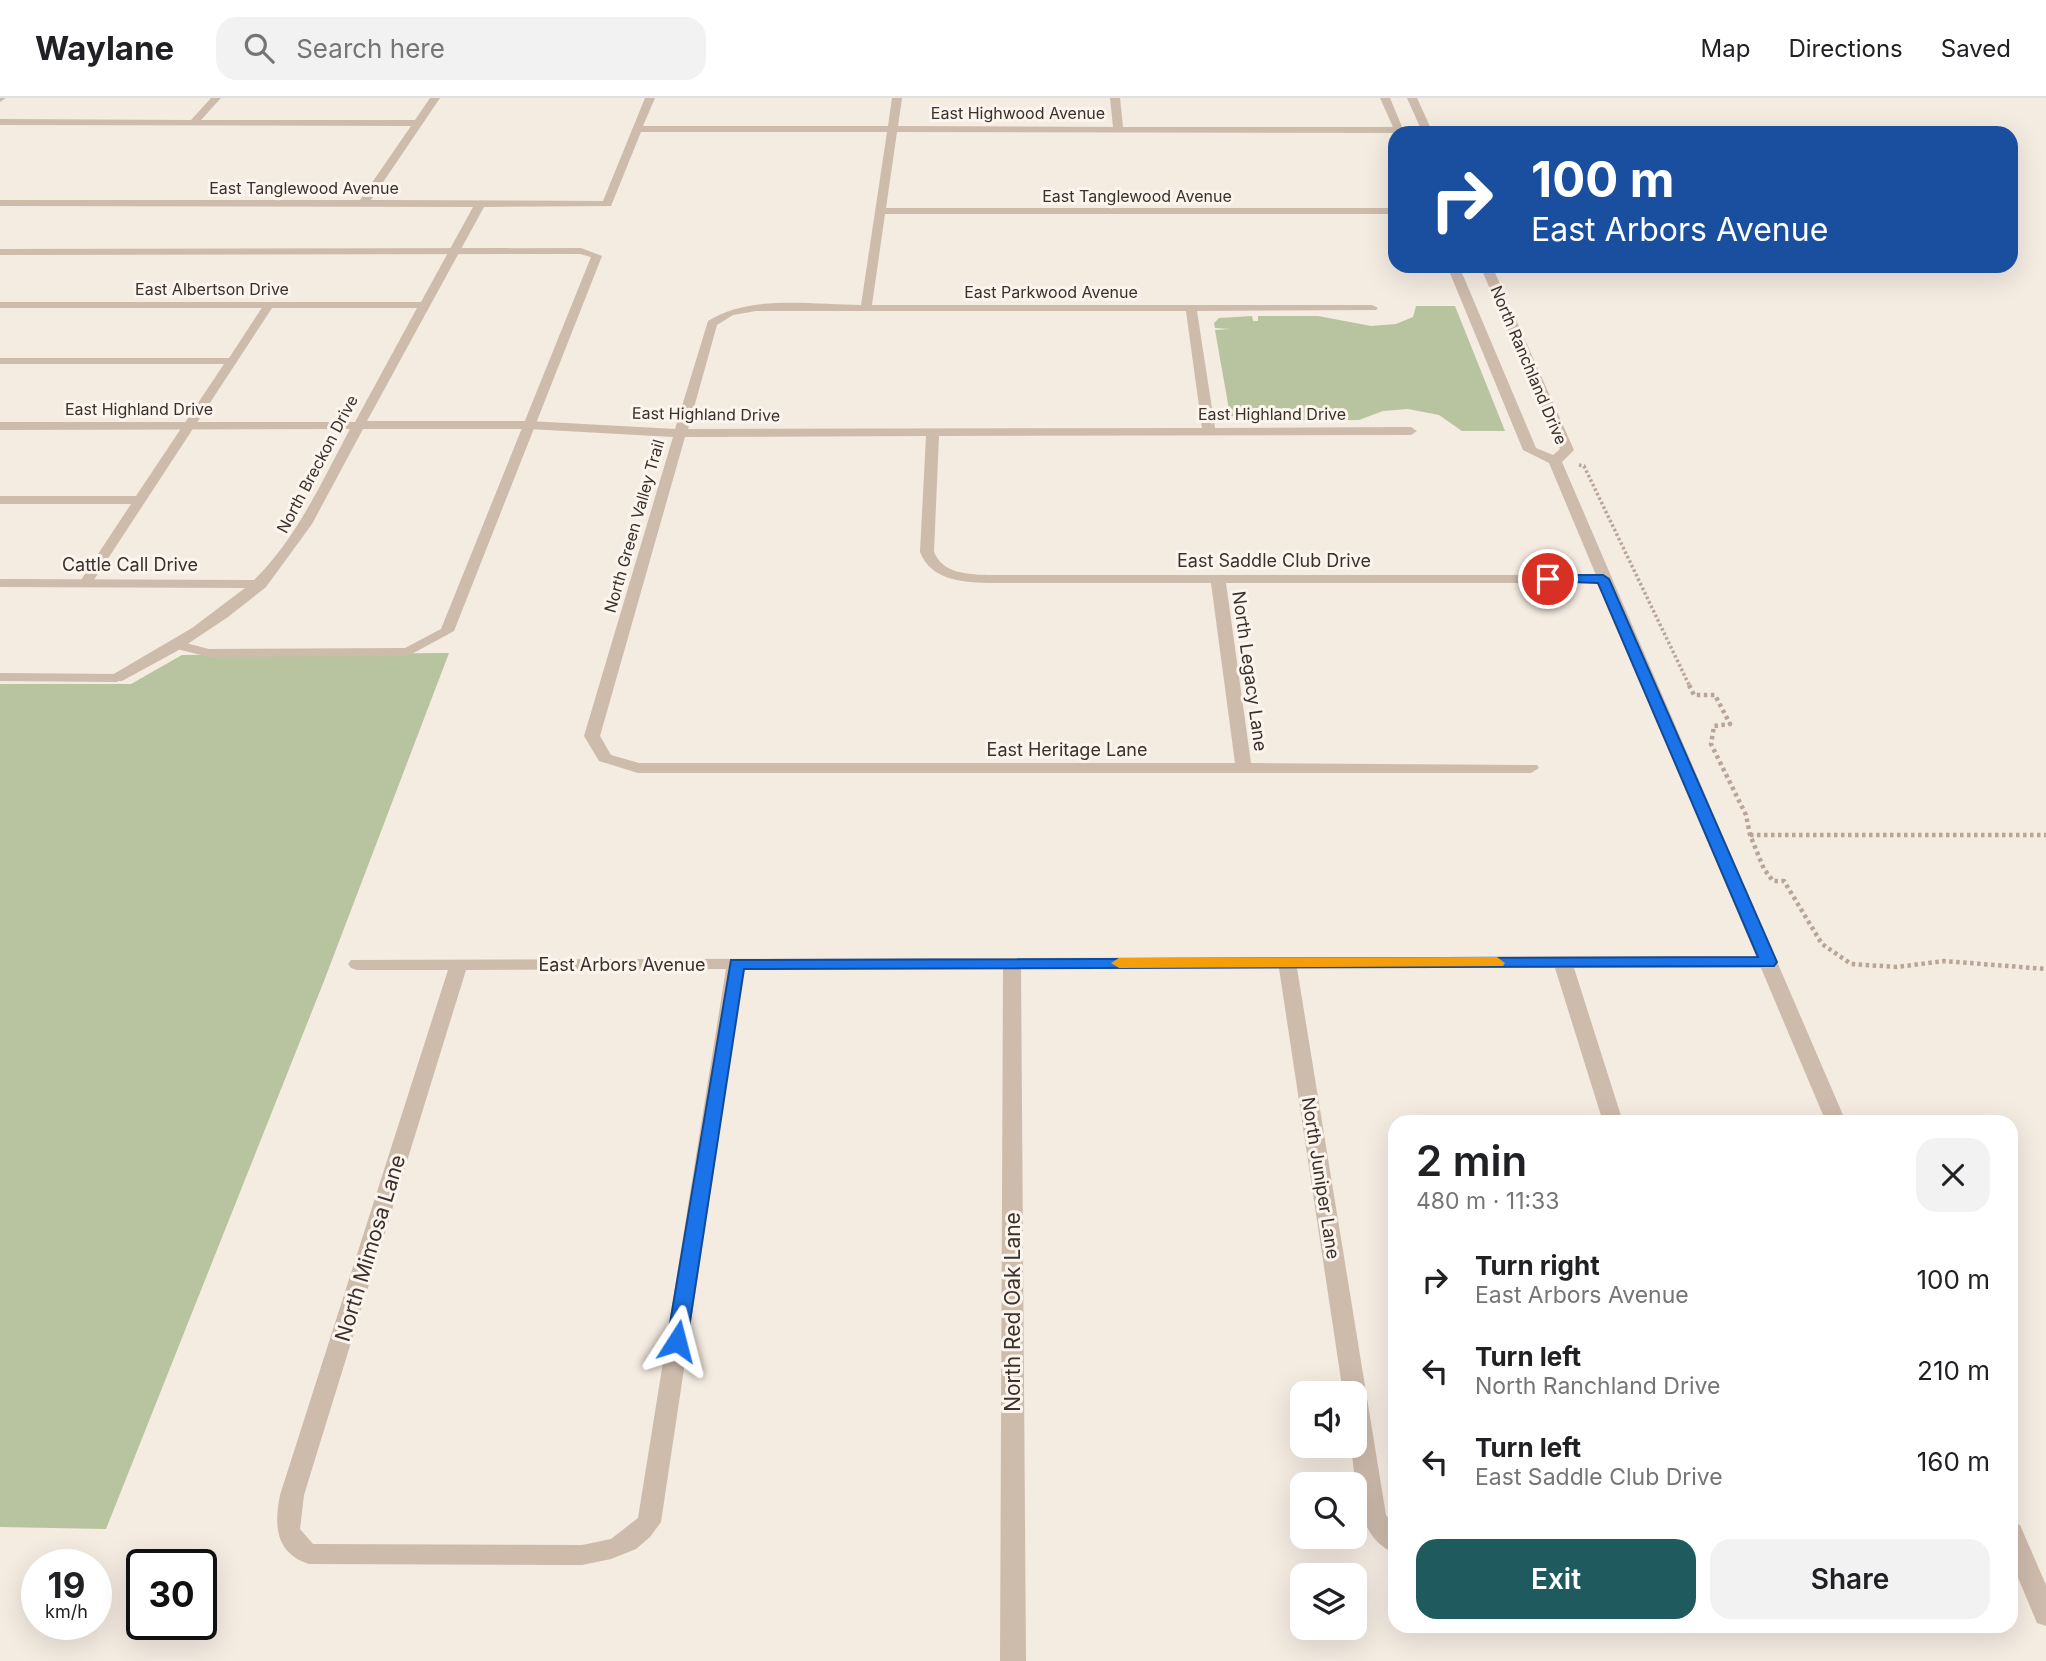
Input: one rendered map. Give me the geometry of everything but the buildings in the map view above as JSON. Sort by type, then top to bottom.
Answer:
[{"type":"street","points":[[193,123],[216,98]]},
{"type":"street","points":[[363,204],[435,98]]},
{"type":"street","points":[[637,129],[650,98]]},
{"type":"street","points":[[866,308],[897,98]]},
{"type":"street","points":[[1115,98],[1118,129]]},
{"type":"street","points":[[1385,98],[1398,126]]},
{"type":"street","points":[[1412,98],[1425,126]]},
{"type":"street","points":[[0,122],[419,123]]},
{"type":"street","name":"East Highwood Avenue","points":[[637,129],[1388,131]]},
{"type":"street","name":"East Tanglewood Avenue","points":[[0,203],[607,204],[637,129]]},
{"type":"street","name":"North Breckon Drive","points":[[117,678],[178,645],[261,584],[291,548],[480,204]]},
{"type":"street","name":"East Tanglewood Avenue","points":[[880,211],[1388,211]]},
{"type":"street","name":"North Ranchland Drive","points":[[1456,273],[1530,450],[1555,461],[1833,1115]]},
{"type":"street","name":"North Ranchland Drive","points":[[1489,273],[1567,450],[1555,461]]},
{"type":"street","name":"East Albertson Drive","points":[[0,305],[425,304]]},
{"type":"street","name":"East Parkwood Avenue","points":[[730,312],[756,308],[1371,308]]},
{"type":"street","points":[[1191,308],[1209,432]]},
{"type":"street","name":"North Green Valley Trail","points":[[605,758],[592,736],[712,323],[719,316],[730,312]]},
{"type":"street","name":"East Highland Drive","points":[[0,426],[529,425],[680,433],[1411,431]]},
{"type":"street","name":"East Saddle Club Drive","points":[[933,432],[927,552],[928,559],[946,572],[988,579],[1603,579]]},
{"type":"street","name":"North Legacy Lane","points":[[1218,579],[1244,768]]},
{"type":"street","name":"Cattle Call Drive","points":[[0,583],[261,584]]},
{"type":"street","name":"East Heritage Lane","points":[[605,758],[638,768],[1531,768]]},
{"type":"street","name":"East Arbors Avenue","points":[[357,964],[1769,962]]},
{"type":"street","name":"North Red Oak Lane","points":[[1012,963],[1013,1661]]},
{"type":"street","name":"North Juniper Lane","points":[[1287,963],[1352,1381]]},
{"type":"street","points":[[1563,963],[1611,1115]]},
{"type":"street","name":"North Mimosa Lane","points":[[459,964],[292,1494],[288,1534],[293,1544],[309,1554],[582,1555],[610,1551],[626,1545],[639,1535],[649,1522],[737,964]]},
{"type":"street","name":"North Juniper Lane","points":[[1365,1458],[1374,1515],[1381,1531],[1388,1537]]},
{"type":"street","points":[[2018,1549],[2046,1615]]},
{"type":"lane","points":[[0,252],[581,251],[597,257],[447,631],[408,652],[209,653],[178,645]]},
{"type":"lane","points":[[85,583],[269,305]]},
{"type":"lane","points":[[0,361],[234,361]]},
{"type":"lane","points":[[0,500],[141,500]]},
{"type":"lane","points":[[0,677],[117,678]]},
{"type":"path","points":[[1555,461],[1584,466],[1694,695],[1715,695],[1730,724],[1714,726],[1711,744],[1746,815],[1750,835],[1764,869],[1773,881],[1784,881],[1822,944],[1851,964],[1897,967],[1944,961],[2046,969]]},
{"type":"path","points":[[1750,835],[2046,835]]},
{"type":"green space","points":[[1416,306],[1455,306],[1505,431],[1462,431],[1439,415],[1408,409],[1383,411],[1359,420],[1244,421],[1230,415],[1215,330],[1230,329],[1215,328],[1214,323],[1219,318],[1252,316],[1253,321],[1258,321],[1258,316],[1318,316],[1371,326],[1396,324],[1413,317]]},
{"type":"green space","points":[[449,653],[324,981],[106,1529],[0,1527],[0,684],[131,684],[182,655]]},
{"type":"slow traffic","points":[[1119,963],[1497,963]]},
{"type":"route","points":[[677,1341],[737,964],[1769,962],[1603,579],[1548,579]]}]
